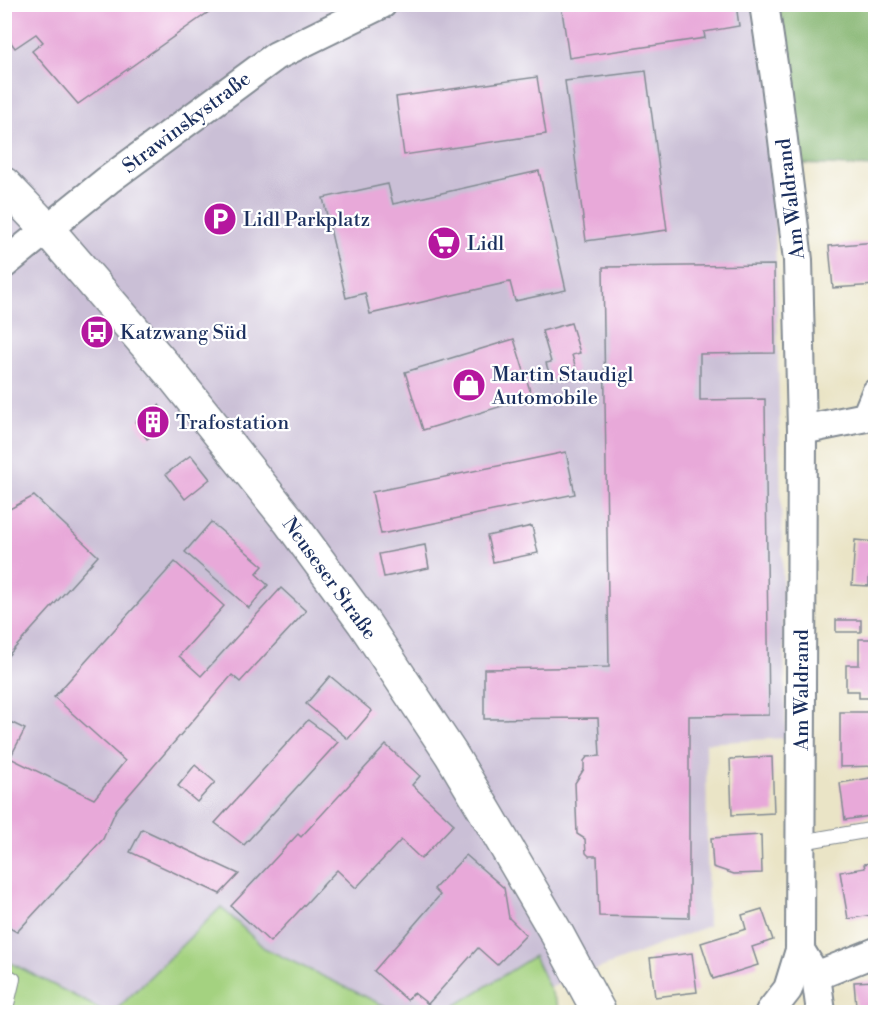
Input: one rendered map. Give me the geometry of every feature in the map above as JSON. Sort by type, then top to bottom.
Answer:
[{"type":"main road","name":"Neuseser Straße","points":[[4,184],[48,230],[174,377],[290,522],[364,623],[451,754],[510,852],[599,1012]]},
{"type":"street","name":"Strawinskystraße","points":[[4,264],[160,140],[276,56],[382,4]]},
{"type":"street","name":"Am Waldrand","points":[[764,4],[798,260],[802,430],[800,950],[788,989],[770,1012]]},
{"type":"street","points":[[802,430],[866,417],[876,393]]},
{"type":"street","points":[[800,950],[816,976],[821,1012]]},
{"type":"street","points":[[816,976],[876,952]]},
{"type":"lane","points":[[801,842],[876,829]]},
{"type":"lane","points":[[4,974],[13,979],[4,1012]]},
{"type":"shaded area","points":[[4,5],[773,5],[801,164],[774,172],[786,738],[706,743],[708,926],[549,988],[533,956],[447,1011],[387,1007],[264,948],[221,908],[114,1012],[106,1012],[5,960]]},
{"type":"green space","points":[[773,5],[875,5],[875,167],[801,164]]},
{"type":"green space","points":[[221,907],[264,948],[387,1007],[447,1011],[534,956],[561,1012],[114,1012]]},
{"type":"green space","points":[[5,960],[106,1012],[5,1012]]},
{"type":"building","points":[[4,4],[220,4],[78,104],[32,51],[43,42],[36,34],[15,48],[4,33]]},
{"type":"building","points":[[561,4],[736,4],[739,26],[704,32],[705,38],[569,58]]},
{"type":"building","points":[[646,71],[667,230],[586,241],[565,81]]},
{"type":"building","points":[[537,77],[546,134],[404,155],[396,97]]},
{"type":"building","name":"Lidl","points":[[539,171],[566,290],[515,301],[510,282],[370,314],[365,293],[346,298],[323,198],[388,184],[393,204]]},
{"type":"building","points":[[876,242],[876,285],[833,288],[829,246]]},
{"type":"building","points":[[774,265],[775,353],[700,354],[700,400],[765,399],[769,715],[689,716],[689,918],[599,916],[597,856],[589,856],[586,853],[585,839],[577,834],[575,783],[584,769],[584,761],[587,757],[600,756],[598,718],[484,719],[484,669],[609,667],[603,267]]},
{"type":"building","points":[[571,323],[580,353],[572,355],[577,372],[551,380],[546,363],[551,362],[542,331]]},
{"type":"building","name":"Martin Staudigl Automobile","points":[[514,339],[532,397],[423,430],[405,372]]},
{"type":"building","name":"Trafostation","points":[[159,405],[171,423],[147,439],[135,422]]},
{"type":"building","points":[[566,452],[575,494],[381,534],[372,492]]},
{"type":"building","points":[[191,455],[210,479],[185,499],[166,474]]},
{"type":"building","points":[[34,496],[98,556],[4,660],[4,512]]},
{"type":"building","points":[[211,522],[263,566],[256,574],[268,585],[249,608],[185,552]]},
{"type":"building","points":[[532,526],[538,553],[493,562],[487,536]]},
{"type":"building","points":[[855,540],[876,542],[876,577],[869,576],[869,586],[852,585]]},
{"type":"building","points":[[425,545],[429,568],[384,577],[379,554]]},
{"type":"building","points":[[175,562],[224,606],[179,656],[201,676],[281,588],[306,611],[240,682],[232,675],[116,810],[103,839],[17,932],[4,925],[4,719],[25,729],[10,758],[94,799],[125,761],[54,697]]},
{"type":"building","points":[[836,620],[861,620],[861,632],[836,632]]},
{"type":"building","points":[[859,639],[876,639],[876,698],[859,698],[859,691],[846,691],[846,665],[859,665]]},
{"type":"building","points":[[330,676],[372,711],[348,739],[306,704]]},
{"type":"building","points":[[840,712],[876,712],[876,766],[840,767]]},
{"type":"building","points":[[308,720],[338,742],[244,845],[215,823]]},
{"type":"building","points":[[386,745],[420,776],[412,785],[454,824],[421,859],[401,840],[356,888],[337,870],[270,942],[231,906],[298,834],[301,837]]},
{"type":"building","points":[[772,757],[774,813],[732,815],[730,759]]},
{"type":"building","points":[[195,765],[215,782],[197,802],[178,786]]},
{"type":"building","points":[[876,777],[876,815],[845,820],[840,783]]},
{"type":"building","points":[[142,829],[239,874],[220,894],[130,852]]},
{"type":"building","points":[[761,835],[762,873],[734,874],[713,867],[711,838]]},
{"type":"building","points":[[466,855],[504,888],[509,918],[526,935],[497,965],[478,948],[428,1004],[414,993],[407,1000],[374,971],[440,895],[434,889]]},
{"type":"building","points":[[876,862],[876,905],[871,906],[872,915],[848,919],[840,872],[865,868],[864,864]]},
{"type":"building","points":[[762,909],[773,940],[752,947],[758,965],[713,979],[701,943],[746,929],[742,915]]},
{"type":"building","points":[[692,953],[697,992],[655,997],[650,958]]},
{"type":"building","points":[[876,981],[876,1012],[851,1012],[850,1006],[856,1006],[854,982]]},
{"type":"place","name":"Lidl Parkplatz","points":[[220,219]]},
{"type":"place","name":"Lidl","points":[[444,243]]},
{"type":"place","name":"Katzwang Süd","points":[[97,332]]},
{"type":"place","name":"Martin Staudigl Automobile","points":[[469,385]]},
{"type":"place","name":"Trafostation","points":[[153,422]]}]
